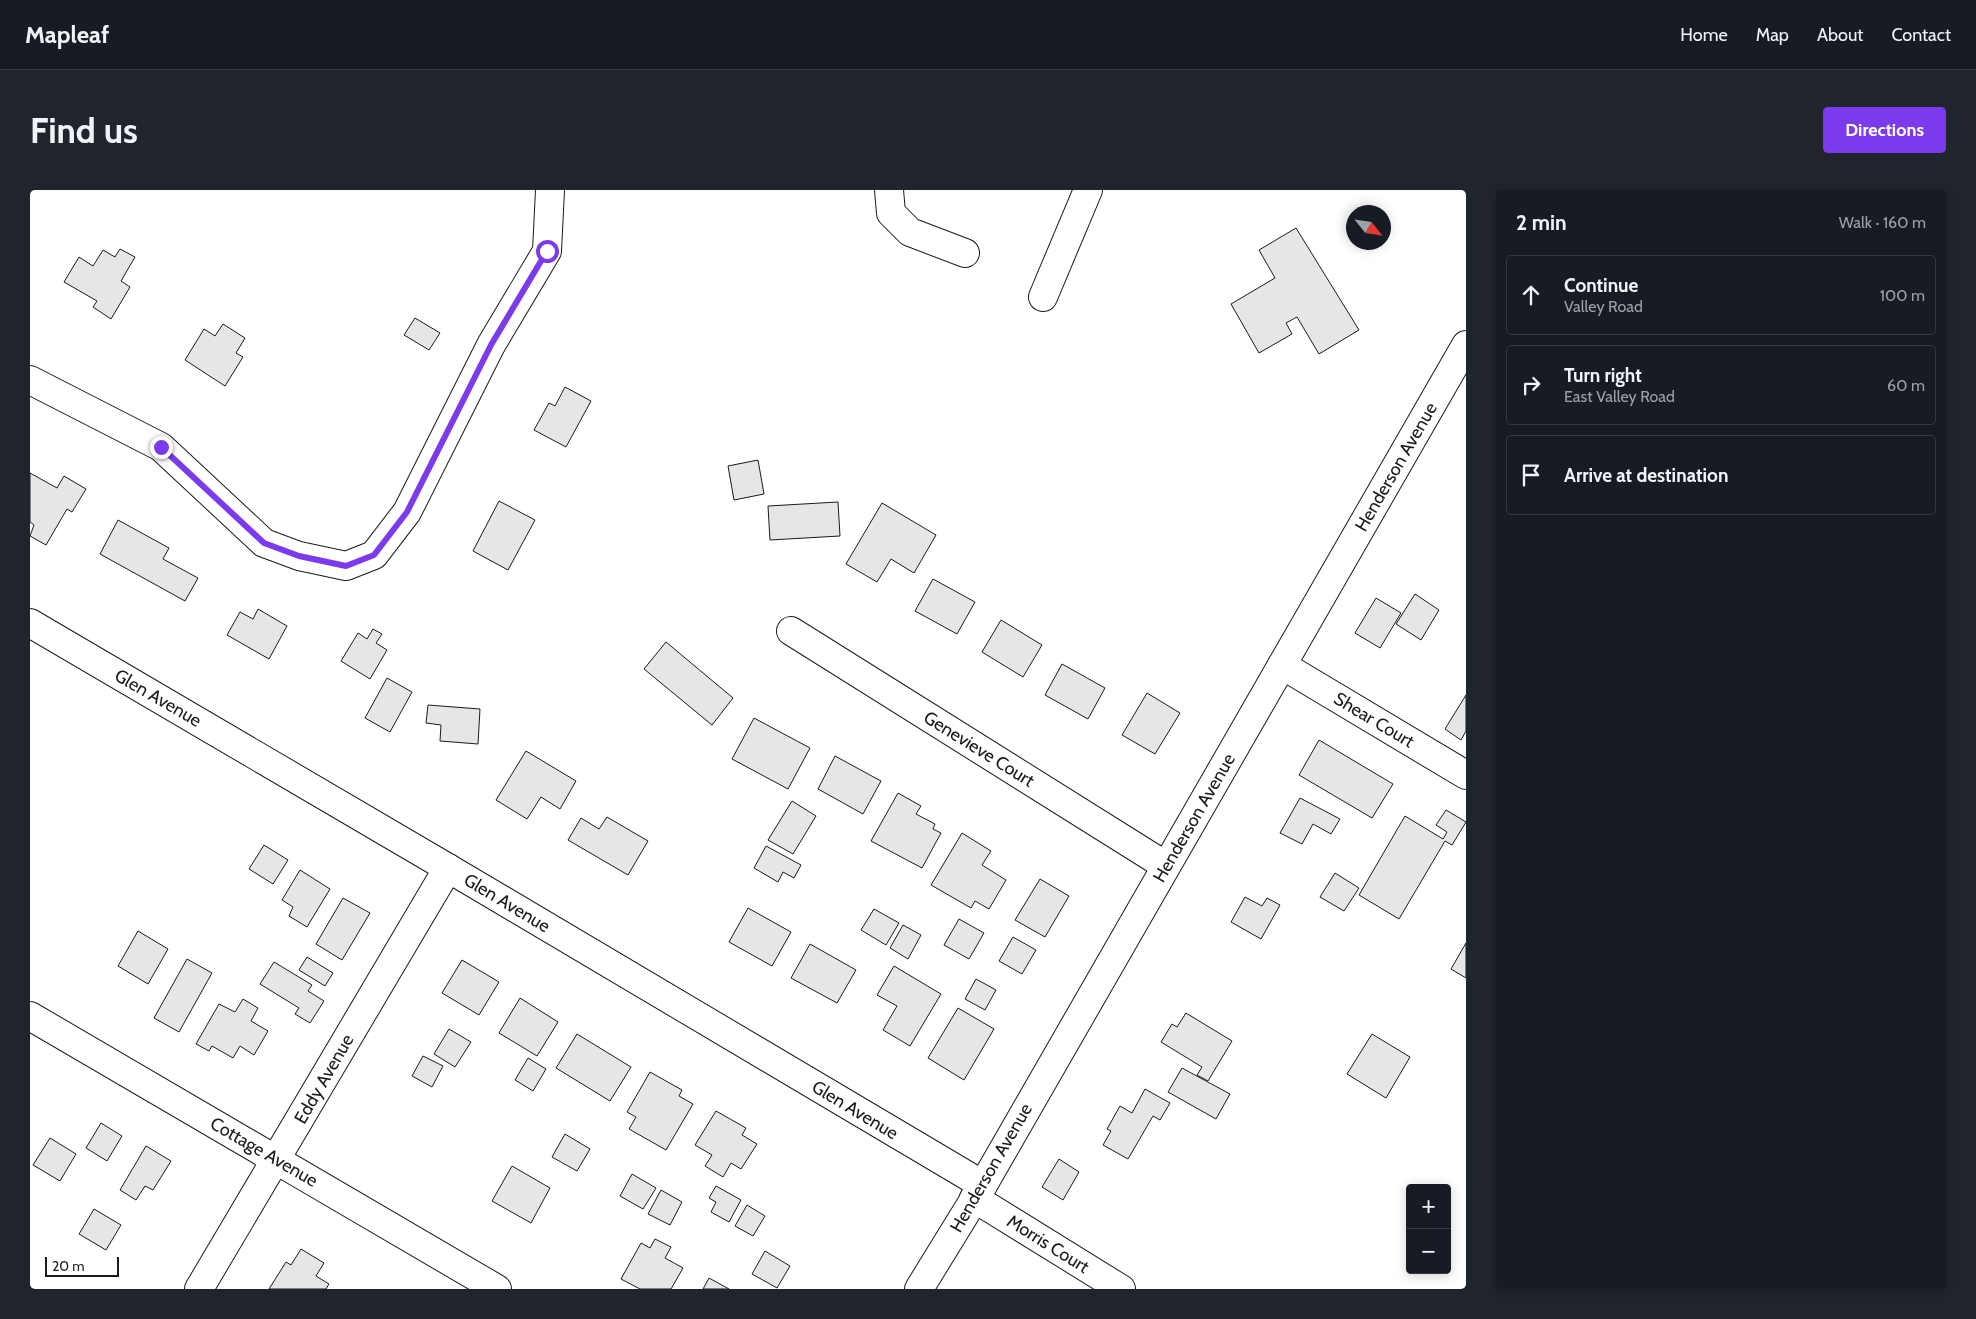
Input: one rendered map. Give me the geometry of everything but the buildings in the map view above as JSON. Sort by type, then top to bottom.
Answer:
[{"type":"street","points":[[30,380],[161,447],[264,543],[299,556],[346,566],[374,555],[407,512],[491,345],[547,251],[550,190]]},
{"type":"street","points":[[889,190],[891,213],[910,232],[965,253]]},
{"type":"street","points":[[1043,297],[1088,190]]},
{"type":"street","name":"Henderson Avenue","points":[[919,1289],[979,1192],[1466,345]]},
{"type":"street","name":"Glen Avenue","points":[[30,623],[448,868],[979,1192]]},
{"type":"street","name":"Genevieve Court","points":[[791,631],[1166,866]]},
{"type":"street","name":"Shear Court","points":[[1282,665],[1466,775]]},
{"type":"street","name":"Eddy Avenue","points":[[199,1289],[448,868]]},
{"type":"street","name":"Cottage Avenue","points":[[30,1016],[497,1289]]},
{"type":"street","name":"Morris Court","points":[[979,1192],[1121,1289]]},
{"type":"route","points":[[161,447],[264,543],[299,556],[346,566],[374,555],[407,512],[491,345],[547,251]]}]
